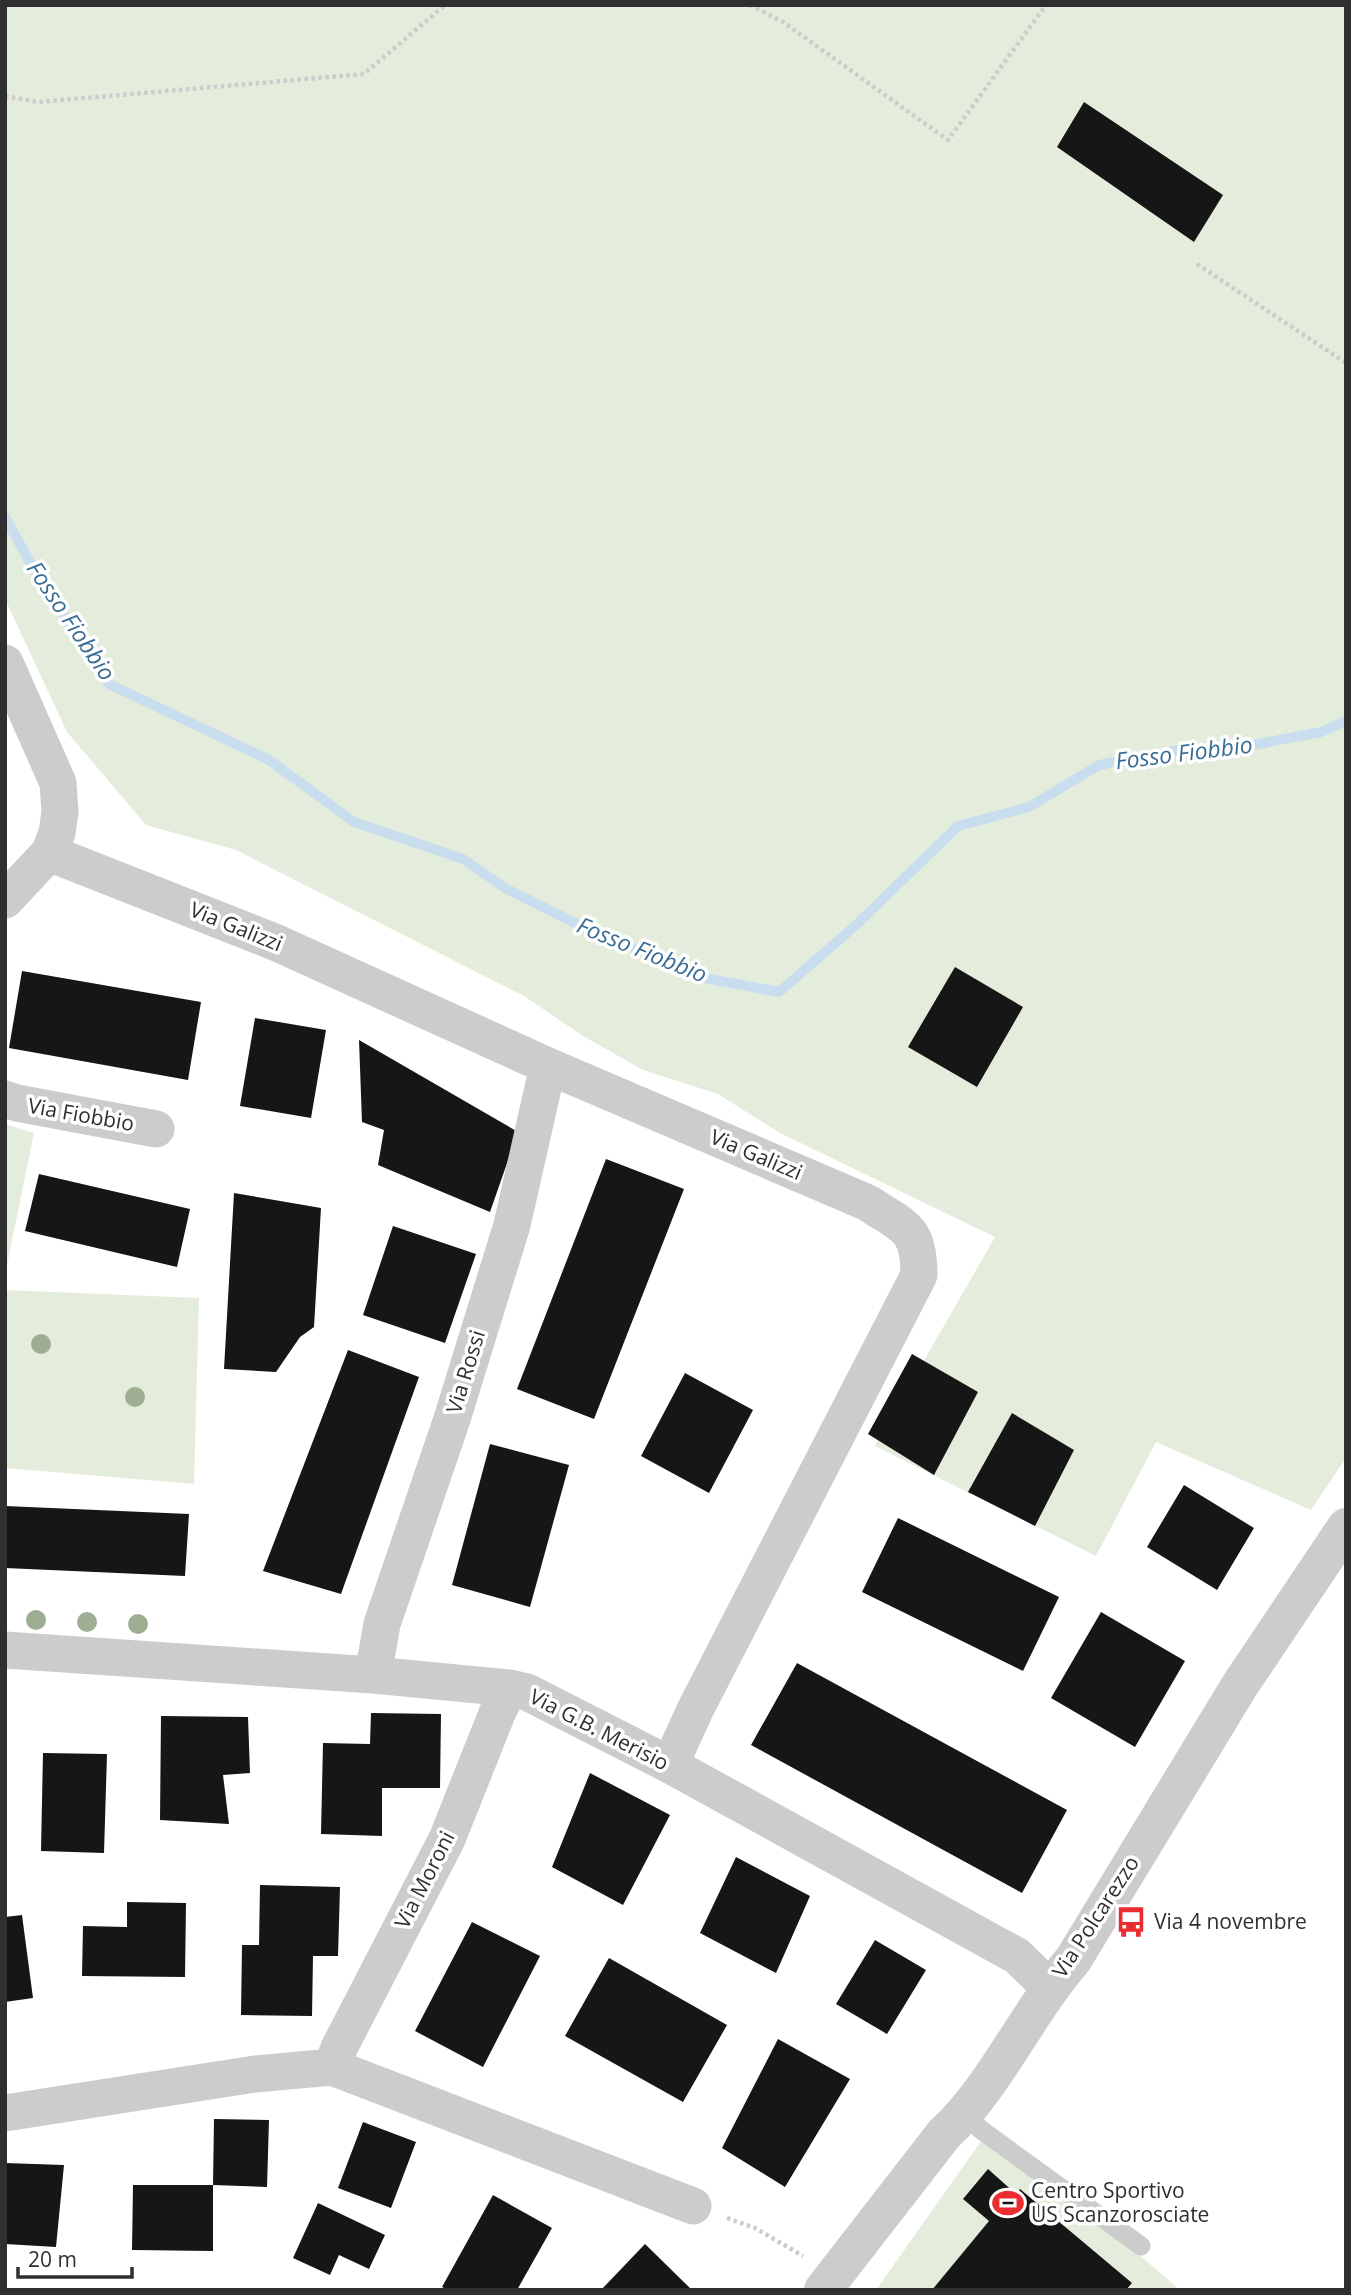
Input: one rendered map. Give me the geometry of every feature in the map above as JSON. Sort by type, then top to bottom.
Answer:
[{"type":"street","points":[[5,663],[58,783],[60,812],[57,833],[49,853],[5,900]]},
{"type":"street","name":"Via Galizzi","points":[[49,853],[277,943],[548,1066],[868,1203],[909,1231],[919,1250],[919,1275],[695,1710],[670,1765]]},
{"type":"street","name":"Via Rossi","points":[[373,1675],[383,1624],[452,1419],[512,1225],[548,1066]]},
{"type":"street","name":"Via Fiobbio","points":[[5,1099],[17,1104],[156,1129]]},
{"type":"street","name":"Via Polcarezzo","points":[[828,2282],[944,2134],[967,2113],[1049,1987],[1073,1959],[1240,1685],[1346,1527]]},
{"type":"street","name":"Via G.B. Merisio","points":[[5,1650],[373,1675],[510,1688],[542,1699],[670,1765],[1017,1956],[1049,1987]]},
{"type":"street","name":"Via Moroni","points":[[332,2067],[339,2048],[447,1839],[498,1711],[510,1688]]},
{"type":"street","points":[[5,2113],[255,2074],[332,2067],[693,2206]]},
{"type":"lane","points":[[967,2113],[981,2129],[1141,2246]]},
{"type":"path","points":[[5,96],[38,102],[364,74],[445,5]]},
{"type":"path","points":[[750,5],[783,22],[948,140],[1046,5]]},
{"type":"path","points":[[1197,264],[1346,363]]},
{"type":"path","points":[[693,2206],[755,2228],[828,2282]]},
{"type":"green space","points":[[5,5],[1346,5],[1346,1458],[1311,1510],[1156,1442],[1096,1556],[875,1446],[995,1237],[780,1133],[718,1094],[643,1070],[583,1036],[524,996],[236,850],[146,825],[67,732],[5,599]]},
{"type":"green space","points":[[5,1124],[34,1133],[5,1275]]},
{"type":"green space","points":[[5,1290],[199,1298],[194,1484],[5,1468]]},
{"type":"green space","name":"Centro Sportivo US Scanzorosciate","points":[[991,2127],[1180,2290],[876,2290]]},
{"type":"building","points":[[1084,102],[1223,195],[1194,242],[1057,147]]},
{"type":"building","points":[[955,967],[1023,1007],[977,1087],[908,1047]]},
{"type":"building","points":[[22,971],[201,1002],[188,1080],[9,1048]]},
{"type":"building","points":[[255,1018],[326,1030],[311,1118],[240,1106]]},
{"type":"building","points":[[359,1040],[518,1132],[490,1212],[378,1165],[384,1130],[362,1122]]},
{"type":"building","points":[[606,1159],[684,1189],[594,1419],[517,1389]]},
{"type":"building","points":[[39,1174],[190,1209],[177,1267],[25,1231]]},
{"type":"building","points":[[234,1193],[321,1208],[314,1327],[300,1337],[276,1372],[224,1369]]},
{"type":"building","points":[[393,1226],[476,1254],[445,1343],[363,1315]]},
{"type":"building","points":[[348,1350],[419,1377],[341,1594],[263,1571]]},
{"type":"building","points":[[912,1354],[978,1392],[934,1475],[868,1434]]},
{"type":"building","points":[[685,1373],[753,1410],[709,1493],[641,1456]]},
{"type":"building","points":[[1012,1413],[1074,1450],[1035,1526],[968,1492]]},
{"type":"building","points":[[490,1444],[569,1465],[530,1607],[452,1585]]},
{"type":"building","points":[[1184,1485],[1254,1528],[1217,1590],[1147,1547]]},
{"type":"building","points":[[5,1506],[189,1514],[185,1576],[5,1568]]},
{"type":"building","points":[[898,1518],[1059,1597],[1023,1671],[862,1592]]},
{"type":"building","points":[[1101,1612],[1185,1661],[1135,1747],[1051,1698]]},
{"type":"building","points":[[797,1663],[1067,1810],[1022,1893],[751,1745]]},
{"type":"building","points":[[371,1713],[441,1714],[440,1788],[382,1788],[382,1836],[321,1834],[323,1743],[370,1744]]},
{"type":"building","points":[[161,1716],[248,1717],[250,1773],[223,1775],[229,1824],[160,1820]]},
{"type":"building","points":[[43,1753],[107,1754],[104,1853],[41,1851]]},
{"type":"building","points":[[590,1773],[670,1815],[623,1905],[552,1867]]},
{"type":"building","points":[[736,1857],[810,1896],[776,1973],[700,1933]]},
{"type":"building","points":[[260,1885],[340,1887],[338,1956],[313,1956],[312,2016],[241,2015],[242,1945],[259,1945]]},
{"type":"building","points":[[127,1902],[186,1903],[185,1977],[82,1976],[83,1926],[127,1927]]},
{"type":"building","points":[[22,1915],[33,1998],[5,2002],[5,1917]]},
{"type":"building","points":[[472,1922],[540,1956],[483,2067],[415,2031]]},
{"type":"building","points":[[875,1940],[926,1970],[887,2034],[836,2004]]},
{"type":"building","points":[[609,1958],[727,2025],[683,2102],[565,2036]]},
{"type":"building","points":[[778,2039],[850,2079],[785,2187],[722,2148]]},
{"type":"building","points":[[214,2119],[269,2120],[267,2187],[213,2185]]},
{"type":"building","points":[[363,2122],[416,2142],[391,2208],[338,2188]]},
{"type":"building","points":[[5,2163],[64,2165],[56,2247],[5,2244]]},
{"type":"building","points":[[988,2169],[1016,2194],[1020,2189],[1132,2283],[1126,2290],[932,2290],[989,2221],[963,2199]]},
{"type":"building","points":[[133,2185],[213,2185],[213,2251],[132,2250]]},
{"type":"building","points":[[493,2195],[552,2228],[517,2290],[448,2290],[442,2287]]},
{"type":"building","points":[[318,2203],[385,2235],[369,2269],[339,2255],[330,2275],[293,2258]]},
{"type":"building","points":[[645,2244],[692,2290],[601,2290]]},
{"type":"waterway","name":"Fosso Fiobbio","points":[[5,517],[37,575],[109,684],[269,760],[354,822],[463,859],[505,888],[581,926],[704,978],[779,992],[855,926],[958,826],[1029,807],[1099,765],[1179,750],[1227,750],[1321,732],[1346,721]]},
{"type":"place","name":"Via 4 novembre","points":[[1131,1922]]},
{"type":"place","name":"Centro Sportivo US Scanzorosciate","points":[[1008,2203]]}]
